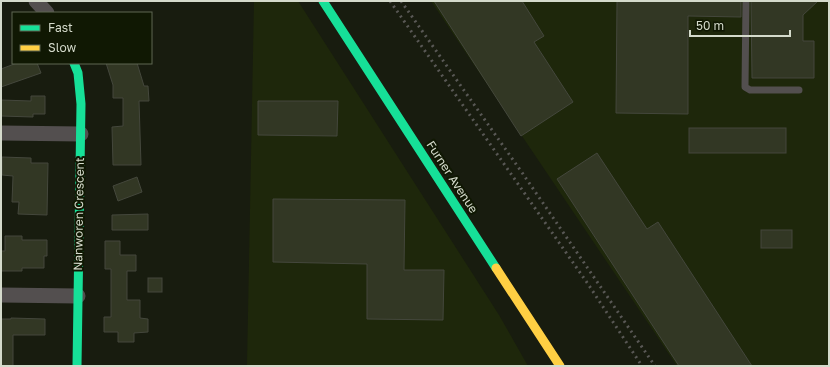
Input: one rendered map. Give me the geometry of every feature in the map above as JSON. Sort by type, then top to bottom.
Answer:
[{"type":"street","name":"Furner Avenue","points":[[323,1],[560,366]]},
{"type":"street","name":"Nanworen Crescent","points":[[74,64],[78,73],[81,104],[77,366]]},
{"type":"street","points":[[1,133],[81,134]]},
{"type":"street","points":[[1,295],[78,296]]},
{"type":"lane","points":[[746,1],[745,87],[750,90],[798,90]]},
{"type":"shaded area","points":[[254,1],[298,1],[499,315],[528,366],[247,366]]},
{"type":"shaded area","points":[[431,1],[829,1],[829,366],[677,366]]},
{"type":"building","points":[[434,1],[522,1],[544,36],[534,42],[573,102],[521,136]]},
{"type":"building","points":[[617,1],[741,1],[741,17],[688,16],[688,114],[616,113]]},
{"type":"building","points":[[751,1],[818,1],[803,15],[803,41],[814,41],[814,78],[752,78]]},
{"type":"building","points":[[14,64],[37,64],[41,73],[1,87],[1,69]]},
{"type":"building","points":[[106,64],[137,64],[144,86],[148,86],[149,101],[139,101],[141,165],[113,165],[112,127],[123,126],[123,98],[113,98],[113,85]]},
{"type":"building","points":[[31,96],[45,96],[45,114],[33,114],[33,117],[1,116],[1,100],[31,101]]},
{"type":"building","points":[[258,101],[338,101],[337,136],[258,135]]},
{"type":"building","points":[[689,128],[786,128],[786,153],[689,153]]},
{"type":"building","points":[[597,153],[647,229],[658,222],[752,366],[679,366],[557,179]]},
{"type":"building","points":[[2,157],[31,158],[31,163],[48,163],[47,215],[18,214],[19,202],[12,202],[13,176],[2,175]]},
{"type":"building","points":[[137,177],[142,192],[118,201],[113,186]]},
{"type":"building","points":[[273,199],[405,200],[404,270],[444,270],[443,320],[367,319],[367,264],[273,262]]},
{"type":"building","points":[[148,214],[148,230],[112,230],[112,215]]},
{"type":"building","points":[[761,230],[792,230],[792,248],[761,248]]},
{"type":"building","points":[[5,236],[22,236],[22,240],[47,240],[47,256],[44,256],[44,268],[22,268],[22,271],[1,271],[1,251],[5,251]]},
{"type":"building","points":[[105,241],[120,241],[120,255],[136,255],[136,271],[127,271],[127,300],[140,300],[140,318],[148,319],[148,332],[134,333],[134,342],[118,342],[118,332],[104,332],[104,317],[111,317],[111,269],[105,269]]},
{"type":"building","points":[[148,278],[162,278],[162,292],[148,292]]},
{"type":"building","points":[[1,319],[45,319],[45,335],[13,335],[13,366],[1,366]]},
{"type":"railway","points":[[390,1],[588,284],[642,366]]},
{"type":"railway","points":[[401,1],[523,174],[655,366]]},
{"type":"traffic: fast","points":[[323,1],[496,268]]},
{"type":"traffic: fast","points":[[74,64],[78,73],[81,104],[77,366]]},
{"type":"traffic: slow","points":[[496,268],[560,366]]}]
